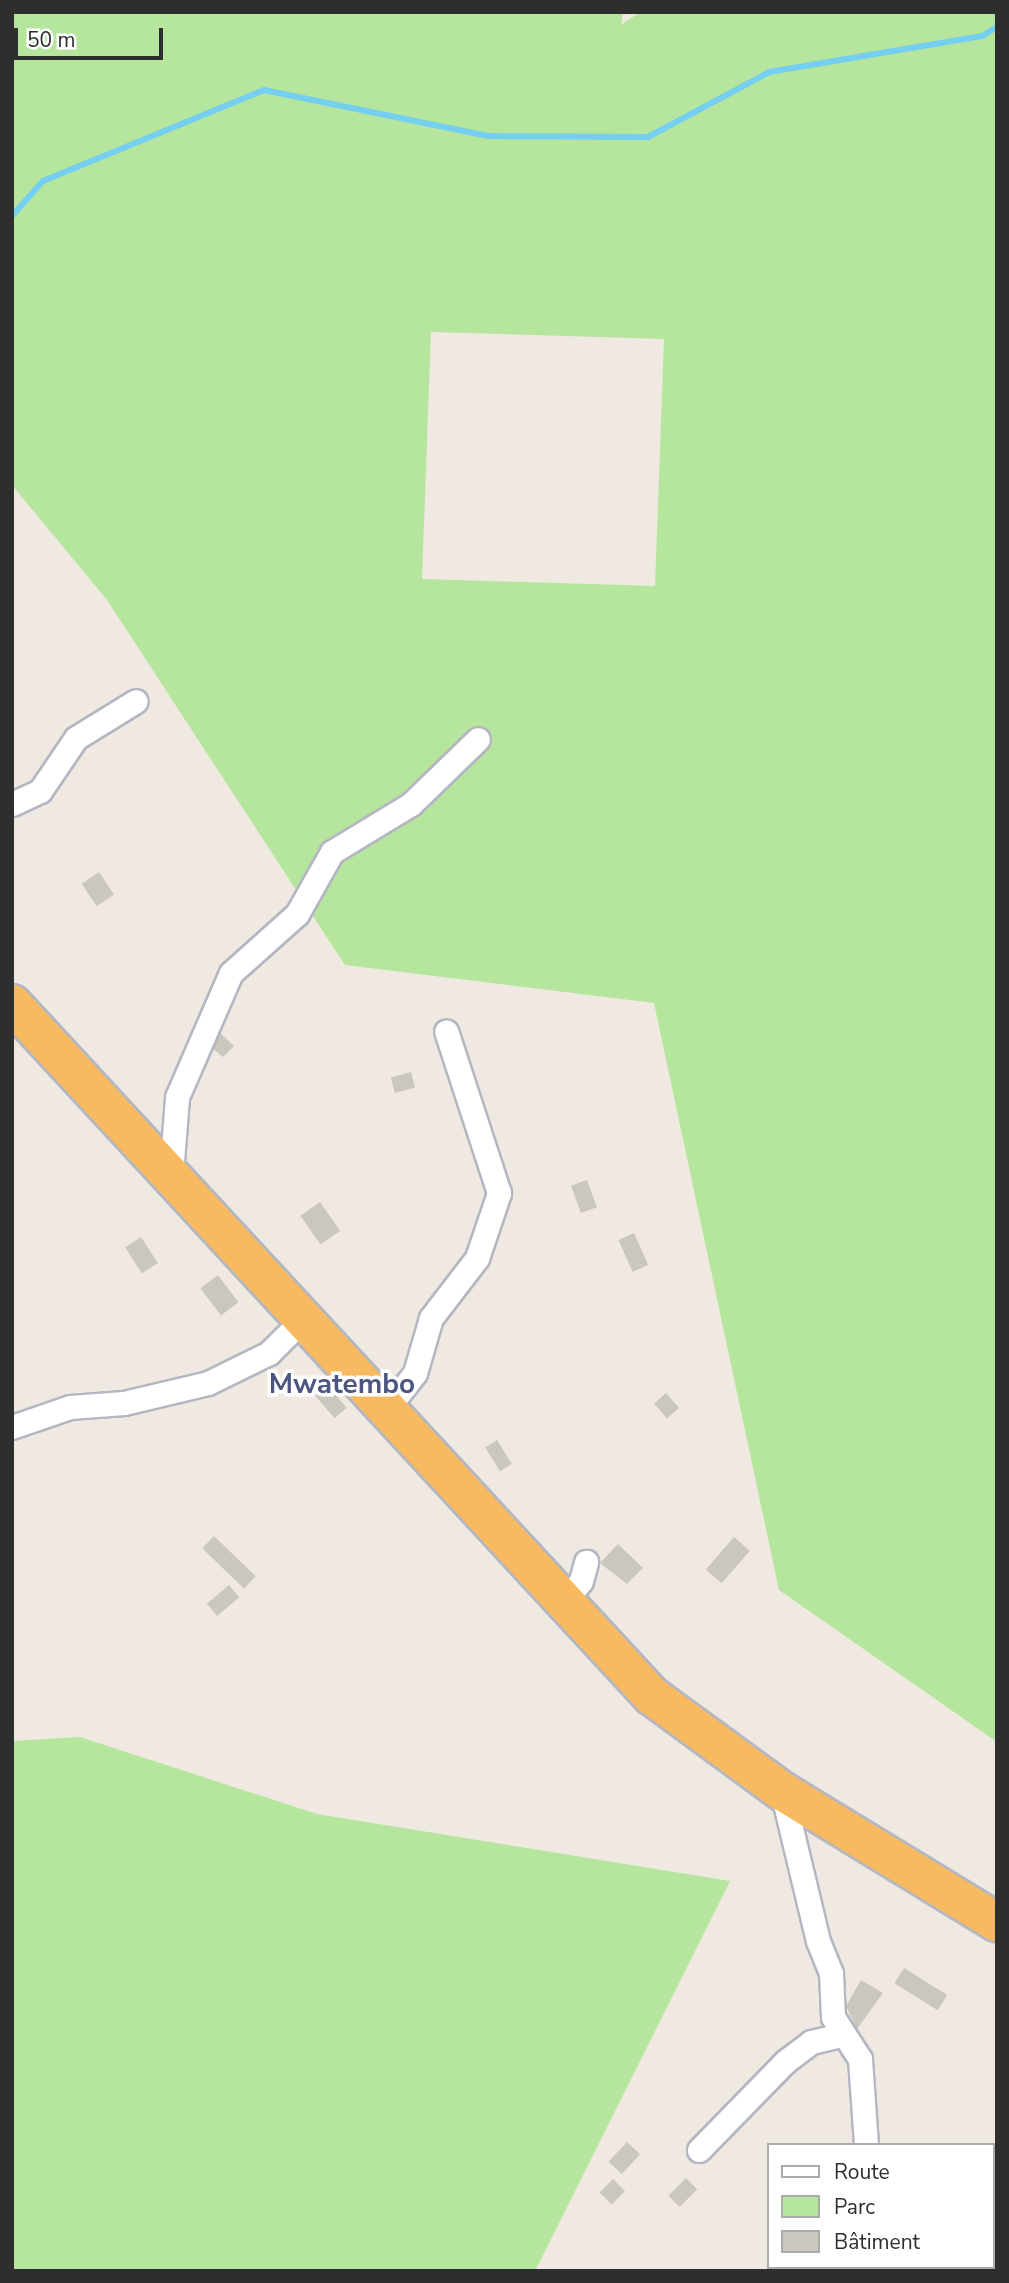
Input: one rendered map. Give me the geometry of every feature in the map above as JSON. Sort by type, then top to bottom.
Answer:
[{"type":"highway","points":[[12,1004],[172,1174],[300,1322],[566,1600],[652,1696],[782,1791],[997,1922]]},
{"type":"street","points":[[12,804],[40,790],[76,738],[136,701]]},
{"type":"street","points":[[172,1174],[177,1097],[226,980],[298,914],[332,852],[411,804],[478,739]]},
{"type":"street","points":[[385,1411],[415,1373],[431,1318],[477,1258],[499,1193],[446,1031]]},
{"type":"street","points":[[12,1427],[70,1407],[124,1403],[208,1383],[269,1353],[300,1322]]},
{"type":"street","points":[[566,1600],[581,1581],[586,1562]]},
{"type":"street","points":[[782,1791],[842,2035],[860,2059],[866,2143]]},
{"type":"street","points":[[699,2150],[786,2061],[811,2042],[842,2035]]},
{"type":"green space","points":[[12,12],[623,12],[621,25],[640,12],[997,12],[997,1742],[779,1590],[654,1003],[345,965],[107,600],[12,485]],"holes":[[[431,332],[664,339],[655,586],[422,579]]]},
{"type":"green space","points":[[80,1737],[317,1814],[730,1881],[535,2271],[12,2271],[12,1741]]},
{"type":"building","points":[[99,872],[114,894],[97,906],[82,884]]},
{"type":"building","points":[[220,1033],[234,1046],[223,1057],[213,1049]]},
{"type":"building","points":[[411,1072],[415,1087],[395,1093],[391,1077]]},
{"type":"building","points":[[587,1180],[597,1207],[581,1213],[571,1186]]},
{"type":"building","points":[[320,1202],[340,1231],[320,1244],[300,1216]]},
{"type":"building","points":[[634,1233],[648,1265],[633,1272],[618,1240]]},
{"type":"building","points":[[141,1237],[158,1263],[142,1273],[125,1247]]},
{"type":"building","points":[[218,1275],[238,1302],[221,1315],[200,1288]]},
{"type":"building","points":[[327,1385],[347,1408],[335,1418],[315,1395]]},
{"type":"building","points":[[666,1393],[679,1408],[667,1419],[654,1403]]},
{"type":"building","points":[[497,1440],[512,1464],[500,1471],[485,1447]]},
{"type":"building","points":[[214,1536],[256,1576],[244,1589],[202,1548]]},
{"type":"building","points":[[734,1537],[750,1551],[722,1583],[706,1569]]},
{"type":"building","points":[[618,1544],[643,1568],[627,1584],[600,1563]]},
{"type":"building","points":[[229,1585],[239,1597],[217,1616],[207,1604]]},
{"type":"building","points":[[904,1968],[947,1995],[938,2010],[894,1983]]},
{"type":"building","points":[[861,1980],[883,1993],[857,2029],[846,2006]]},
{"type":"building","points":[[627,2142],[640,2154],[622,2174],[609,2162]]},
{"type":"building","points":[[686,2178],[697,2189],[680,2207],[668,2196]]},
{"type":"building","points":[[613,2179],[625,2191],[612,2204],[600,2192]]},
{"type":"waterway","points":[[12,216],[43,181],[264,90],[489,136],[648,137],[769,72],[982,36],[997,27]]},
{"type":"district","name":"Mwatembo","points":[[342,1384]]}]
